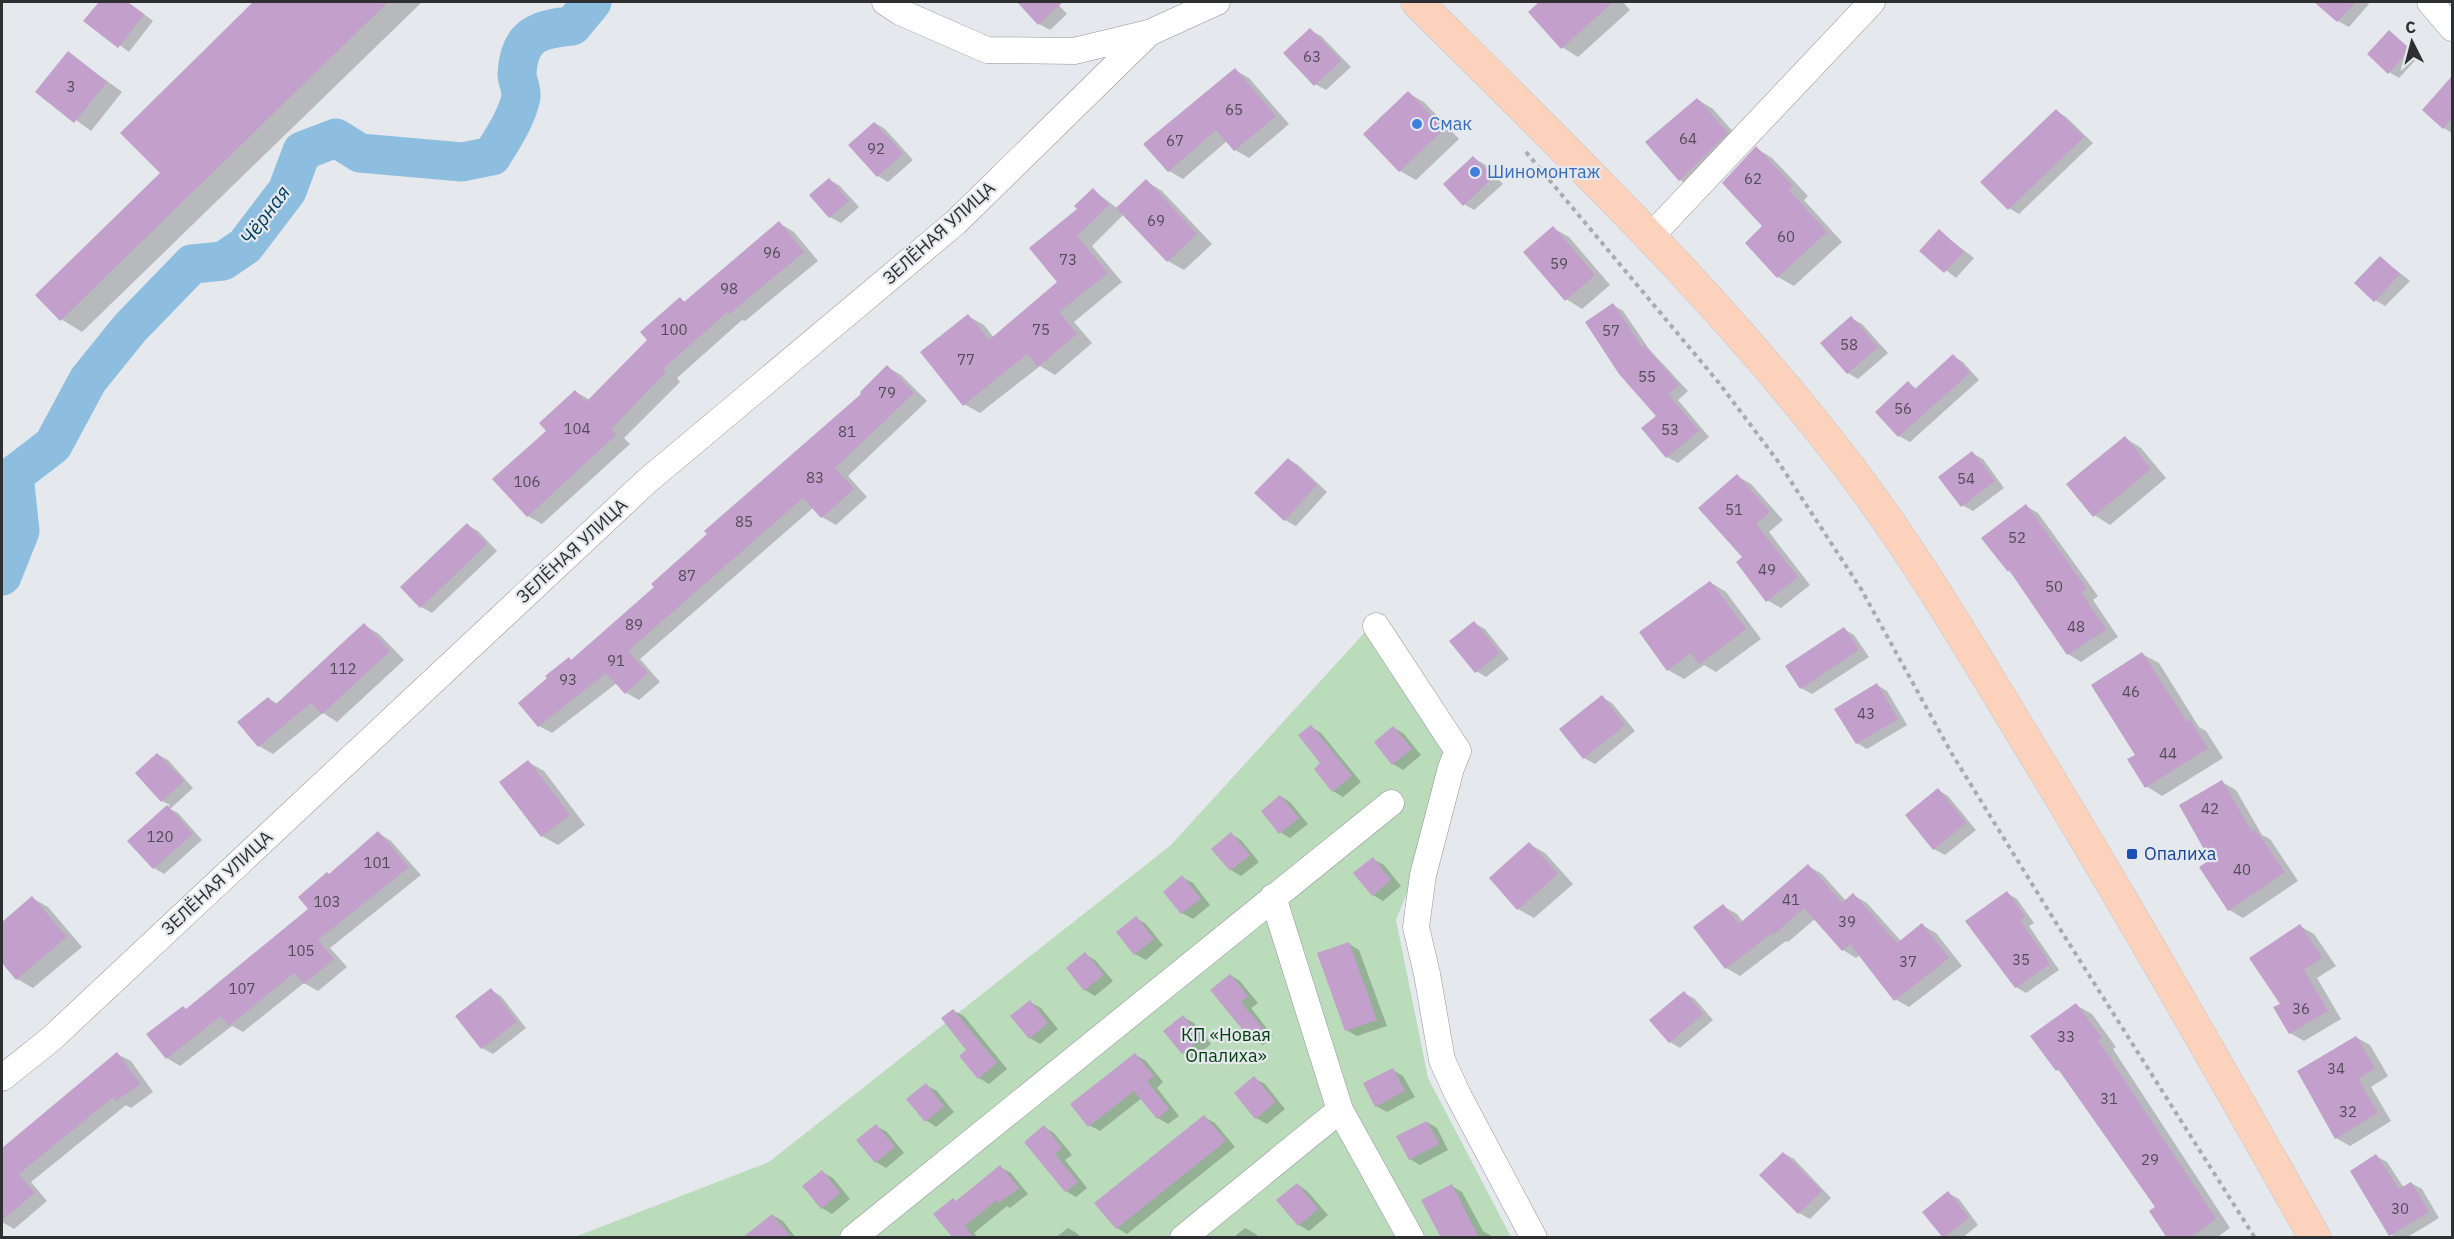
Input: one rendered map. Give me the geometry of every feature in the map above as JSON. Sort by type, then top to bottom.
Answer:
[{"type":"main road","points":[[1417,2],[1561,144],[1650,237],[1770,368],[1852,472],[1914,558],[2153,949],[2315,1238]]},
{"type":"street","points":[[885,2],[900,12],[987,50],[1074,51],[1149,33],[1217,2]]},
{"type":"street","points":[[1650,237],[1872,2]]},
{"type":"street","points":[[2430,2],[2452,28]]},
{"type":"street","name":"ЗЕЛЁНАЯ УЛИЦА","points":[[2,1078],[51,1039],[647,481],[956,223],[1149,33]]},
{"type":"street","points":[[1376,626],[1458,751],[1451,768],[1423,875],[1416,927],[1442,1060],[1458,1095],[1534,1238]]},
{"type":"street","points":[[853,1238],[1391,803]]},
{"type":"street","points":[[1273,897],[1340,1110],[1411,1238]]},
{"type":"street","points":[[1183,1238],[1340,1110]]},
{"type":"path","points":[[1526,152],[1719,383],[1777,460],[1861,590],[1952,754],[2035,890],[2255,1238]]},
{"type":"green space","name":"КП «Новая Опалиха»","points":[[1376,620],[1465,751],[1396,920],[1428,1078],[1511,1237],[572,1238],[769,1162],[1171,845]]},
{"type":"building","points":[[99,2],[127,2],[144,14],[118,48],[83,21]]},
{"type":"building","points":[[253,2],[388,2],[60,321],[35,295],[160,173],[120,133]]},
{"type":"building","points":[[1017,2],[1063,2],[1038,25]]},
{"type":"building","points":[[1539,2],[1613,2],[1561,49],[1528,12]]},
{"type":"building","points":[[2314,2],[2356,2],[2337,22]]},
{"type":"building","points":[[1310,28],[1341,61],[1314,86],[1283,53]]},
{"type":"building","points":[[2389,30],[2410,49],[2388,74],[2367,54]]},
{"type":"building","points":[[68,51],[107,82],[74,123],[35,92]]},
{"type":"building","points":[[1235,68],[1276,116],[1234,151],[1216,130],[1168,172],[1143,144]]},
{"type":"building","points":[[2452,76],[2452,118],[2443,129],[2422,110]]},
{"type":"building","points":[[1408,91],[1444,129],[1399,172],[1363,134]]},
{"type":"building","points":[[1697,98],[1728,133],[1679,181],[1645,142]]},
{"type":"building","points":[[2056,109],[2084,137],[2008,210],[1980,182]]},
{"type":"building","points":[[874,122],[903,154],[877,177],[848,145]]},
{"type":"building","points":[[1756,146],[1793,186],[1789,190],[1827,232],[1777,278],[1745,243],[1762,226],[1722,183]]},
{"type":"building","points":[[1473,156],[1493,177],[1463,206],[1443,184]]},
{"type":"building","points":[[829,178],[849,201],[829,218],[809,195]]},
{"type":"building","points":[[1146,179],[1197,234],[1167,262],[1116,208]]},
{"type":"building","points":[[1093,188],[1109,205],[1077,236],[1108,273],[1059,312],[1077,334],[1038,367],[1027,354],[963,406],[920,352],[968,314],[989,340],[1057,282],[1029,248],[1077,209],[1074,206]]},
{"type":"building","points":[[779,221],[804,252],[729,314],[727,312],[663,369],[666,372],[611,429],[616,435],[527,517],[492,479],[546,431],[539,423],[575,390],[586,402],[647,340],[640,332],[680,297],[684,302]]},
{"type":"building","points":[[1553,226],[1595,275],[1565,301],[1523,252]]},
{"type":"building","points":[[1939,229],[1964,252],[1944,273],[1919,251]]},
{"type":"building","points":[[2380,256],[2400,274],[2374,302],[2354,283]]},
{"type":"building","points":[[1613,303],[1642,347],[1644,345],[1679,385],[1668,394],[1699,431],[1666,458],[1641,428],[1656,416],[1619,374],[1585,322]]},
{"type":"building","points":[[1851,316],[1878,347],[1847,374],[1820,343]]},
{"type":"building","points":[[1953,354],[1970,373],[1898,437],[1875,412],[1908,381],[1915,389]]},
{"type":"building","points":[[887,365],[914,393],[835,468],[854,489],[821,518],[803,498],[628,651],[648,673],[625,694],[606,673],[538,727],[518,703],[547,678],[545,676],[569,657],[571,660],[654,587],[651,584],[707,534],[704,531],[861,394],[860,392]]},
{"type":"building","points":[[2125,436],[2151,469],[2093,517],[2066,484]]},
{"type":"building","points":[[1972,451],[1995,481],[1961,507],[1938,477]]},
{"type":"building","points":[[1288,458],[1317,485],[1284,521],[1254,493]]},
{"type":"building","points":[[1737,474],[1770,512],[1756,524],[1798,577],[1766,602],[1736,562],[1742,557],[1698,508]]},
{"type":"building","points":[[2026,504],[2087,589],[2081,592],[2106,630],[2067,655],[2009,570],[2008,572],[1981,538]]},
{"type":"building","points":[[467,523],[487,544],[420,608],[400,587]]},
{"type":"building","points":[[1710,581],[1746,629],[1699,664],[1691,653],[1667,671],[1639,632]]},
{"type":"building","points":[[1474,621],[1500,653],[1475,673],[1449,641]]},
{"type":"building","points":[[364,623],[390,651],[322,714],[311,703],[258,747],[237,722],[268,697],[275,705]]},
{"type":"building","points":[[1844,627],[1859,650],[1800,689],[1785,666]]},
{"type":"building","points":[[2142,652],[2187,722],[2190,720],[2208,748],[2145,788],[2127,759],[2135,755],[2091,685]]},
{"type":"building","points":[[1877,683],[1898,719],[1856,744],[1834,709]]},
{"type":"building","points":[[1602,695],[1625,725],[1583,759],[1559,729]]},
{"type":"building","points":[[1311,725],[1352,776],[1332,792],[1314,769],[1320,763],[1298,735]]},
{"type":"building","points":[[1393,726],[1412,749],[1392,765],[1374,742]]},
{"type":"building","points":[[157,753],[184,781],[161,802],[135,773]]},
{"type":"building","points":[[528,760],[570,815],[541,837],[499,782]]},
{"type":"building","points":[[2222,780],[2252,832],[2255,829],[2285,872],[2228,911],[2199,867],[2210,860],[2179,805]]},
{"type":"building","points":[[1938,788],[1966,823],[1933,850],[1905,815]]},
{"type":"building","points":[[1280,795],[1299,818],[1279,834],[1261,811]]},
{"type":"building","points":[[167,805],[193,834],[153,869],[127,841]]},
{"type":"building","points":[[378,831],[409,867],[318,940],[334,959],[304,984],[294,973],[229,1026],[221,1016],[166,1059],[146,1034],[183,1006],[186,1009],[308,909],[298,897],[327,872],[329,874]]},
{"type":"building","points":[[1231,832],[1250,855],[1230,871],[1211,849]]},
{"type":"building","points":[[1529,842],[1558,874],[1517,910],[1489,878]]},
{"type":"building","points":[[1373,857],[1391,880],[1372,896],[1353,873]]},
{"type":"building","points":[[1808,864],[1842,903],[1853,893],[1897,943],[1922,923],[1949,958],[1894,1001],[1850,944],[1842,951],[1804,908],[1773,935],[1772,933],[1725,969],[1693,927],[1723,904],[1739,924]]},
{"type":"building","points":[[1182,875],[1201,899],[1181,914],[1163,892]]},
{"type":"building","points":[[2007,891],[2025,916],[2020,920],[2050,964],[2015,988],[1965,921]]},
{"type":"building","points":[[32,896],[67,937],[16,980],[2,963],[2,922]]},
{"type":"building","points":[[1136,916],[1154,939],[1134,955],[1116,932]]},
{"type":"building","points":[[2300,924],[2322,958],[2304,970],[2328,1011],[2289,1034],[2273,1007],[2280,1004],[2249,958]]},
{"type":"building","points":[[1349,942],[1377,1020],[1345,1031],[1317,953]]},
{"type":"building","points":[[1085,952],[1104,975],[1084,991],[1066,968]]},
{"type":"building","points":[[1230,974],[1248,996],[1241,1002],[1264,1030],[1251,1040],[1210,990]]},
{"type":"building","points":[[491,988],[517,1022],[481,1049],[455,1016]]},
{"type":"building","points":[[1684,991],[1703,1014],[1669,1043],[1649,1020]]},
{"type":"building","points":[[1030,1000],[1048,1023],[1029,1039],[1010,1016]]},
{"type":"building","points":[[2076,1003],[2102,1038],[2098,1040],[2216,1219],[2189,1238],[2167,1238],[2149,1211],[2155,1207],[2058,1069],[2056,1071],[2030,1036]]},
{"type":"building","points":[[953,1009],[997,1063],[978,1079],[959,1056],[966,1050],[941,1018]]},
{"type":"building","points":[[1183,1015],[1201,1038],[1182,1054],[1163,1031]]},
{"type":"building","points":[[2356,1036],[2375,1068],[2358,1079],[2378,1113],[2335,1139],[2297,1071]]},
{"type":"building","points":[[117,1052],[140,1084],[116,1101],[113,1097],[19,1174],[35,1193],[2,1220],[2,1148]]},
{"type":"building","points":[[1135,1053],[1154,1076],[1147,1081],[1169,1109],[1157,1119],[1134,1091],[1088,1127],[1070,1104]]},
{"type":"building","points":[[1393,1068],[1405,1091],[1375,1107],[1363,1083]]},
{"type":"building","points":[[1254,1076],[1276,1102],[1255,1119],[1234,1093]]},
{"type":"building","points":[[926,1083],[944,1106],[925,1122],[906,1099]]},
{"type":"building","points":[[1204,1115],[1226,1141],[1116,1229],[1094,1203]]},
{"type":"building","points":[[1427,1121],[1439,1144],[1409,1160],[1396,1136]]},
{"type":"building","points":[[876,1124],[895,1147],[875,1163],[856,1140]]},
{"type":"building","points":[[1044,1125],[1062,1148],[1055,1154],[1078,1182],[1065,1192],[1024,1142]]},
{"type":"building","points":[[1783,1152],[1822,1191],[1798,1214],[1759,1175]]},
{"type":"building","points":[[2376,1154],[2399,1189],[2411,1182],[2429,1212],[2389,1236],[2350,1171]]},
{"type":"building","points":[[1000,1165],[1019,1188],[999,1203],[997,1200],[965,1226],[974,1238],[953,1238],[933,1214],[953,1198],[956,1201]]},
{"type":"building","points":[[822,1170],[840,1193],[821,1209],[802,1186]]},
{"type":"building","points":[[1297,1183],[1318,1209],[1298,1226],[1276,1200]]},
{"type":"building","points":[[1452,1184],[1479,1238],[1441,1238],[1421,1200]]},
{"type":"building","points":[[1948,1191],[1969,1218],[1943,1238],[1922,1212]]},
{"type":"building","points":[[772,1214],[792,1238],[742,1238]]},
{"type":"waterway","name":"Чёрная","points":[[2,576],[20,531],[14,475],[53,445],[88,380],[130,328],[192,264],[223,261],[245,246],[287,191],[302,151],[336,138],[360,153],[462,162],[492,156],[519,105],[521,94],[517,74],[522,50],[527,42],[541,32],[572,26],[592,2]]},
{"type":"place","name":"Смак","points":[[1417,124]]},
{"type":"place","name":"Шиномонтаж","points":[[1475,172]]},
{"type":"place","name":"Опалиха","points":[[2132,854]]}]
